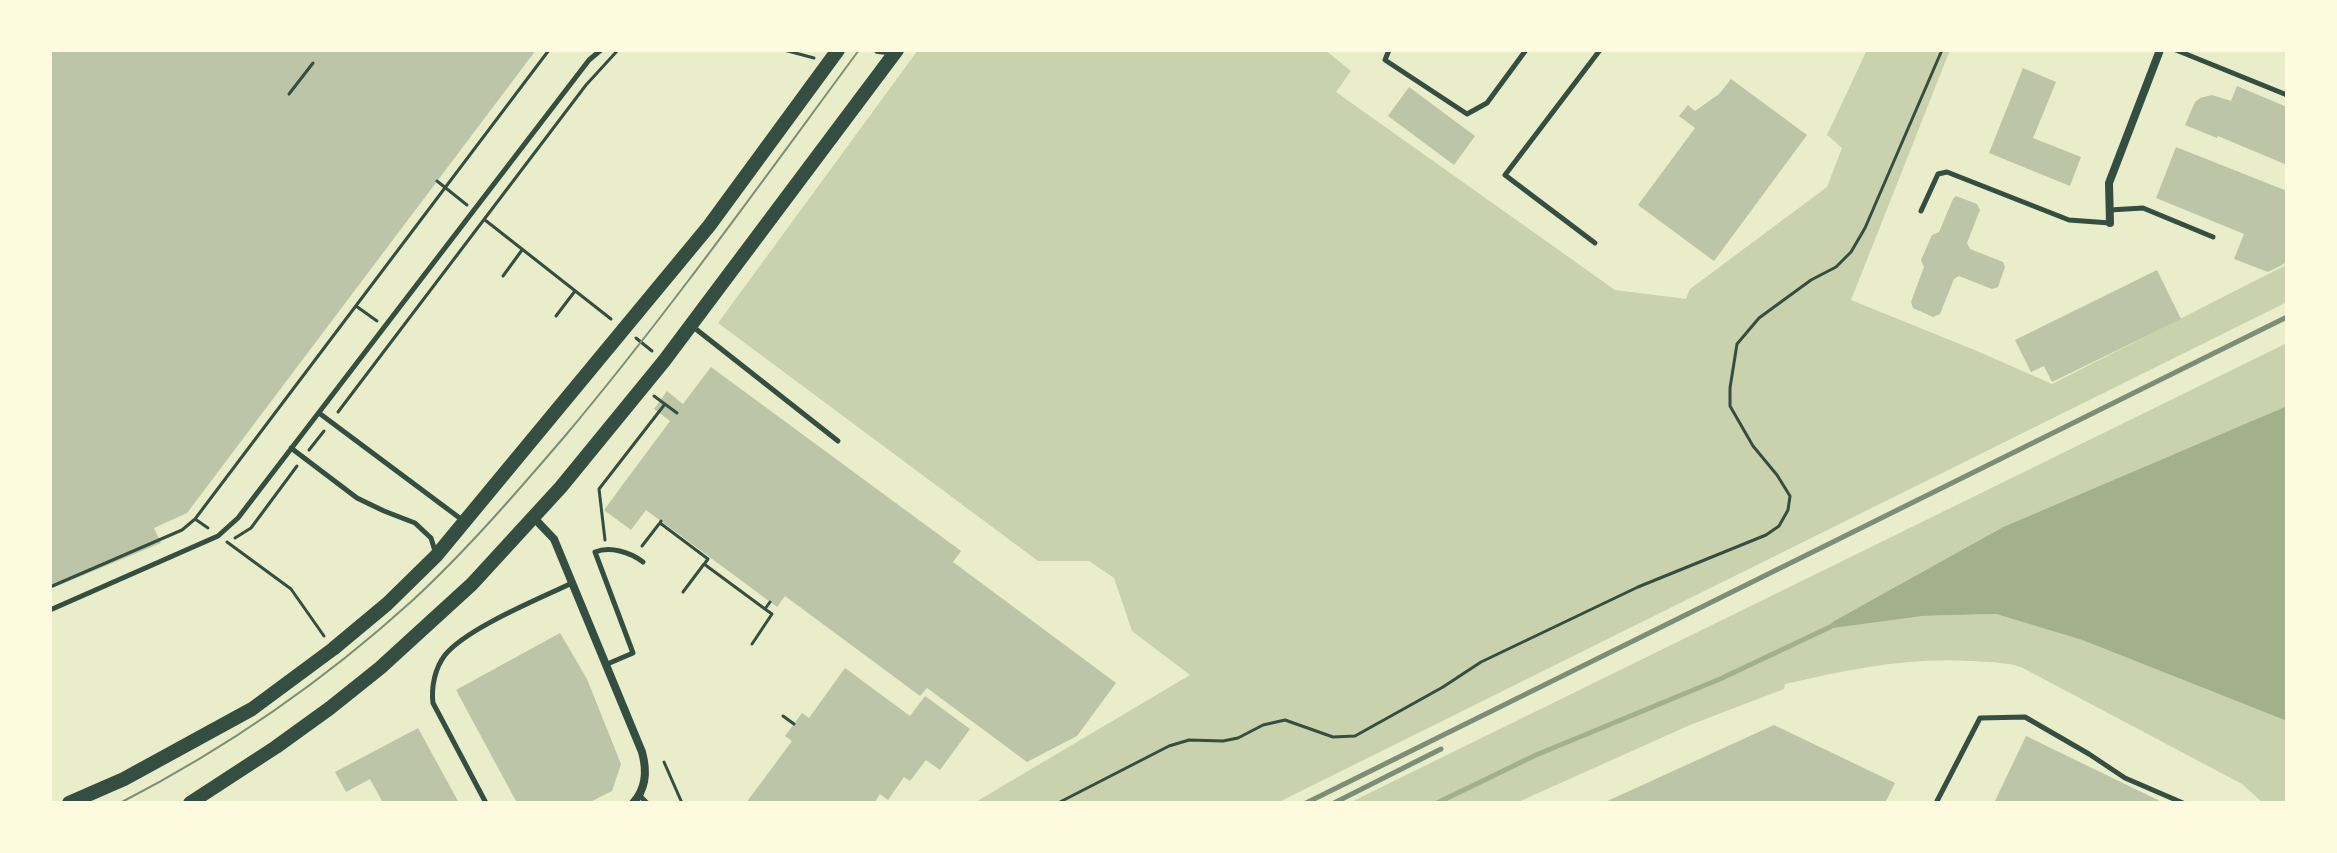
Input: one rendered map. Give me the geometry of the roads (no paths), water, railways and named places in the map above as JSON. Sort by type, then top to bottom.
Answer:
[{"type":"main road","points":[[190,803],[276,747],[380,668],[472,584],[534,518],[664,361],[896,51]]},
{"type":"main road","points":[[69,803],[124,779],[252,709],[387,604],[436,556],[625,329],[709,226],[834,56]]},
{"type":"street","points":[[878,50],[896,51]]},
{"type":"street","points":[[2110,223],[2109,183],[2160,50]]},
{"type":"street","points":[[534,518],[554,539],[642,752],[645,775],[636,799]]},
{"type":"lane","points":[[589,60],[592,50]]},
{"type":"lane","points":[[50,610],[218,536],[238,518],[589,60],[601,50]]},
{"type":"lane","points":[[1389,50],[1385,60],[1467,114],[1487,103],[1526,50]]},
{"type":"lane","points":[[1595,243],[1505,175],[1600,50]]},
{"type":"lane","points":[[2176,50],[2287,95]]},
{"type":"lane","points":[[1921,211],[1938,174],[1947,172],[2069,220],[2110,223]]},
{"type":"lane","points":[[2110,210],[2143,208],[2213,237]]},
{"type":"lane","points":[[691,326],[838,441]]},
{"type":"lane","points":[[319,413],[465,522]]},
{"type":"lane","points":[[291,448],[357,498],[415,523],[431,538],[436,556]]},
{"type":"lane","points":[[605,665],[633,653],[595,552],[605,548],[635,556],[643,562]]},
{"type":"lane","points":[[486,803],[433,703],[433,681],[445,654],[475,631],[572,583]]},
{"type":"lane","points":[[1936,803],[1980,718],[2025,717],[2125,778],[2183,803]]},
{"type":"lane","points":[[636,799],[647,803]]},
{"type":"waterway","points":[[1437,803],[1536,755],[1720,679],[1830,627]]},
{"type":"tram line","points":[[120,803],[236,736],[309,685],[379,630],[453,561],[604,389],[859,50]]},
{"type":"railway","points":[[1306,803],[2287,317]]},
{"type":"railway","points":[[1334,803],[1441,749]]}]
